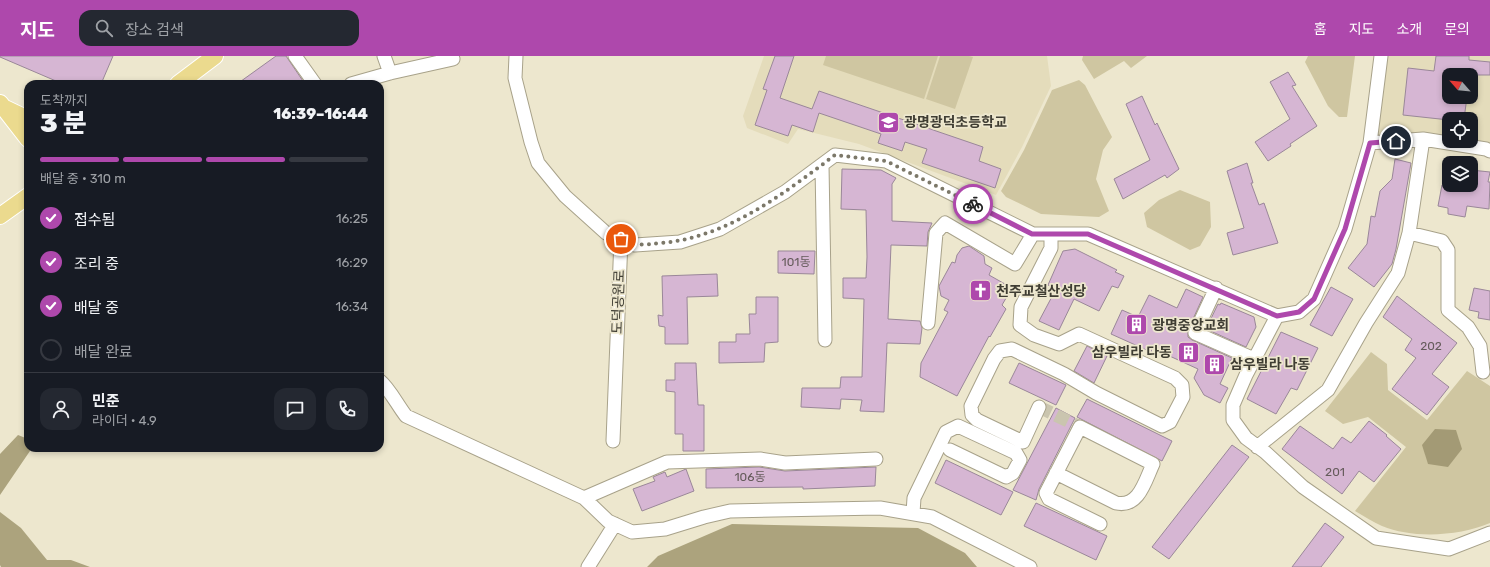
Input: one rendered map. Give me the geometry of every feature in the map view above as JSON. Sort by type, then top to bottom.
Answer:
[{"type":"main road","points":[[183,80],[215,56]]},
{"type":"main road","points":[[2,105],[24,117]]},
{"type":"main road","points":[[2,105],[24,134]]},
{"type":"main road","points":[[0,216],[24,199]]},
{"type":"street","points":[[295,56],[312,80]]},
{"type":"street","points":[[384,56],[390,73]]},
{"type":"street","points":[[516,56],[515,78],[531,142],[538,163],[565,196],[606,233],[635,245],[680,242],[720,229],[785,192],[835,155],[886,161],[1032,234],[1088,234],[1216,288],[1277,316],[1299,312],[1314,299],[1345,229],[1370,143],[1381,56]]},
{"type":"street","points":[[365,80],[453,59]]},
{"type":"street","points":[[1370,143],[1423,139],[1486,149],[1490,151]]},
{"type":"street","points":[[1257,447],[1328,390],[1373,312],[1398,273],[1409,233],[1423,139]]},
{"type":"street","points":[[822,165],[824,340]]},
{"type":"street","points":[[928,323],[936,233],[945,223],[1015,264],[1032,234]]},
{"type":"street","points":[[1409,233],[1442,241],[1448,250],[1448,310],[1468,327],[1480,346],[1483,372]]},
{"type":"street","points":[[1039,407],[1023,442],[977,420],[972,415],[971,406],[1000,351],[1012,349],[1064,374],[1096,393],[1162,426],[1170,422],[1183,396],[1182,385],[1175,378],[1079,334],[1059,344],[1034,335],[1020,325],[1021,306],[1051,248],[1051,234]]},
{"type":"street","name":"도덕공원로","points":[[613,441],[621,239]]},
{"type":"street","points":[[1216,288],[1195,333],[1254,359]]},
{"type":"street","points":[[1277,316],[1254,359],[1233,404],[1233,420],[1246,438],[1303,487],[1376,538],[1449,549],[1490,533]]},
{"type":"street","points":[[384,384],[406,416],[584,498],[608,521],[632,532],[665,529],[730,511],[880,508],[932,517],[1030,567]]},
{"type":"street","points":[[914,513],[914,498],[946,432],[958,426],[1016,453],[1020,460],[1013,474],[1006,476],[950,450]]},
{"type":"street","points":[[1056,473],[1116,503],[1124,505],[1136,499],[1153,464],[1080,427],[1056,473],[1046,493],[1049,499],[1100,524]]},
{"type":"street","points":[[584,498],[667,462],[760,459],[785,462],[876,458]]},
{"type":"street","points":[[588,567],[615,524]]},
{"type":"shaded area","name":"광명광덕초등학교","points":[[764,56],[1047,56],[1051,86],[1022,147],[996,195],[859,144],[798,129],[788,144],[747,128],[743,116]]},
{"type":"shaded area","points":[[826,56],[938,56],[924,99],[823,65]]},
{"type":"shaded area","points":[[940,56],[973,57],[955,109],[926,99]]},
{"type":"shaded area","points":[[1083,56],[1147,56],[1131,68],[1124,61],[1094,79],[1082,60]]},
{"type":"shaded area","points":[[1308,56],[1355,56],[1347,117],[1339,117],[1328,106],[1305,62]]},
{"type":"shaded area","points":[[1381,56],[1490,56],[1490,151],[1486,149],[1467,148],[1478,148],[1478,112],[1442,112],[1442,147],[1370,143]]},
{"type":"shaded area","points":[[1079,80],[1085,85],[1112,137],[1103,150],[1096,179],[1109,211],[1099,217],[1041,214],[1006,197],[1001,191],[1024,150],[1052,90]]},
{"type":"shaded area","points":[[1180,190],[1210,202],[1211,227],[1200,246],[1190,250],[1147,227],[1144,213],[1159,200]]},
{"type":"shaded area","points":[[1371,352],[1387,364],[1388,390],[1427,420],[1467,371],[1490,386],[1490,523],[1465,531],[1451,533],[1408,533],[1382,526],[1355,511],[1406,447],[1368,417],[1343,424],[1325,411]]},
{"type":"shaded area","points":[[1435,429],[1456,430],[1462,449],[1448,467],[1428,464],[1422,445]]},
{"type":"shaded area","points":[[18,435],[24,437],[24,452],[29,452],[0,495],[0,454]]},
{"type":"shaded area","points":[[0,512],[21,528],[47,560],[71,560],[90,567],[1,567]]},
{"type":"shaded area","points":[[732,524],[918,528],[965,553],[977,567],[647,567],[658,556]]},
{"type":"building","points":[[113,56],[103,80],[54,80],[0,57]]},
{"type":"building","points":[[276,56],[286,56],[302,80],[243,80]]},
{"type":"building","points":[[775,56],[794,56],[780,98],[812,109],[819,91],[983,147],[979,161],[1001,169],[995,188],[922,163],[927,149],[905,142],[902,151],[878,143],[881,134],[819,113],[813,132],[792,125],[788,136],[755,125],[767,90],[763,89]]},
{"type":"building","points":[[1436,56],[1469,56],[1469,60],[1490,62],[1490,75],[1478,75],[1478,68],[1442,68],[1442,104],[1466,104],[1465,112],[1442,112],[1442,119],[1403,115],[1408,68],[1434,71]]},
{"type":"building","points":[[1288,72],[1296,85],[1292,86],[1317,126],[1268,161],[1255,142],[1290,119],[1270,82]]},
{"type":"building","points":[[1142,96],[1155,125],[1157,123],[1179,169],[1167,178],[1165,175],[1123,199],[1114,179],[1150,160],[1126,104]]},
{"type":"building","points":[[1395,159],[1411,163],[1392,264],[1374,287],[1348,268],[1367,244],[1371,216],[1375,217],[1380,191],[1392,179]]},
{"type":"building","points":[[1247,163],[1253,183],[1251,183],[1259,205],[1264,203],[1278,243],[1233,255],[1227,233],[1244,228],[1227,171]]},
{"type":"building","points":[[842,169],[881,170],[896,178],[892,184],[892,221],[932,223],[928,232],[927,246],[891,245],[888,319],[920,321],[922,328],[920,344],[887,343],[884,412],[860,411],[862,400],[841,399],[840,409],[801,407],[802,388],[840,388],[841,377],[862,377],[864,299],[843,298],[843,278],[866,278],[866,210],[841,209]]},
{"type":"building","points":[[1478,171],[1490,172],[1488,182],[1490,182],[1489,209],[1467,206],[1465,217],[1448,214],[1448,208],[1438,206],[1442,185],[1442,192],[1478,192]]},
{"type":"building","points":[[969,246],[984,256],[985,264],[992,268],[989,275],[1012,288],[1002,305],[1006,309],[990,337],[989,336],[957,396],[920,377],[921,363],[948,312],[944,310],[949,300],[941,296],[939,286],[952,262],[955,263],[957,255],[962,248]]},
{"type":"building","points":[[1075,249],[1117,270],[1115,272],[1124,276],[1118,288],[1112,286],[1099,311],[1074,299],[1059,330],[1039,321],[1056,289],[1048,285],[1063,251]]},
{"type":"building","points":[[778,251],[815,251],[814,274],[778,273]]},
{"type":"building","points":[[717,274],[718,296],[687,297],[688,344],[665,344],[665,327],[659,326],[658,315],[663,316],[662,276]]},
{"type":"building","points":[[1331,287],[1353,299],[1332,336],[1310,325]]},
{"type":"building","points":[[1474,288],[1490,291],[1490,320],[1478,318],[1479,312],[1469,310]]},
{"type":"building","points":[[1186,289],[1203,297],[1188,330],[1188,337],[1232,358],[1220,384],[1228,388],[1220,403],[1204,395],[1194,378],[1198,369],[1152,348],[1151,352],[1111,334],[1122,310],[1138,317],[1149,295],[1177,308]]},
{"type":"building","points":[[1397,296],[1457,343],[1432,374],[1449,387],[1427,415],[1392,389],[1416,358],[1405,350],[1412,339],[1383,317]]},
{"type":"building","points":[[756,297],[778,297],[778,342],[765,343],[764,362],[719,363],[719,342],[736,342],[736,334],[750,334],[749,314],[756,314]]},
{"type":"building","points":[[1221,303],[1254,317],[1256,327],[1246,347],[1206,329],[1218,304],[1220,305]]},
{"type":"building","points":[[1281,332],[1318,348],[1297,390],[1291,388],[1276,414],[1247,399]]},
{"type":"building","points":[[1087,346],[1107,356],[1094,383],[1074,371]]},
{"type":"building","points":[[675,363],[696,363],[698,405],[704,405],[704,451],[683,451],[683,434],[675,434],[675,392],[666,391],[666,380],[675,380]]},
{"type":"building","points":[[1019,363],[1066,385],[1056,405],[1009,383]]},
{"type":"building","points":[[1087,399],[1172,441],[1162,461],[1077,417]]},
{"type":"building","points":[[1056,408],[1075,418],[1039,489],[1036,500],[1013,490]]},
{"type":"building","points":[[1369,421],[1387,435],[1386,436],[1401,449],[1374,482],[1359,471],[1342,494],[1282,449],[1300,426],[1333,449],[1342,437],[1351,443]]},
{"type":"building","points":[[1232,445],[1249,457],[1169,559],[1152,547]]},
{"type":"building","points":[[946,460],[1013,492],[1001,515],[935,483]]},
{"type":"building","points":[[759,467],[785,471],[876,467],[875,486],[803,489],[803,487],[706,488],[706,469]]},
{"type":"building","points":[[686,469],[694,491],[642,511],[633,489],[655,481],[653,477],[665,472],[667,477]]},
{"type":"building","points":[[1036,503],[1107,536],[1096,560],[1024,526]]},
{"type":"building","points":[[1325,523],[1344,537],[1321,567],[1292,567]]},
{"type":"tunnel","points":[[1039,407],[1080,427]]},
{"type":"way so far","points":[[621,239],[635,245],[680,242],[720,229],[785,192],[835,155],[886,161],[973,204]]},
{"type":"place","name":"광명광덕초등학교","points":[[889,122]]},
{"type":"place","name":"천주교철산성당","points":[[981,291]]},
{"type":"place","name":"광명중앙교회","points":[[1137,325]]},
{"type":"place","name":"삼우빌라 다동","points":[[1188,352]]},
{"type":"place","name":"삼우빌라 나동","points":[[1215,364]]},
{"type":"route","points":[[973,204],[1032,234],[1088,234],[1141,255],[1277,316],[1299,312],[1314,299],[1345,229],[1370,143],[1396,141]]}]
